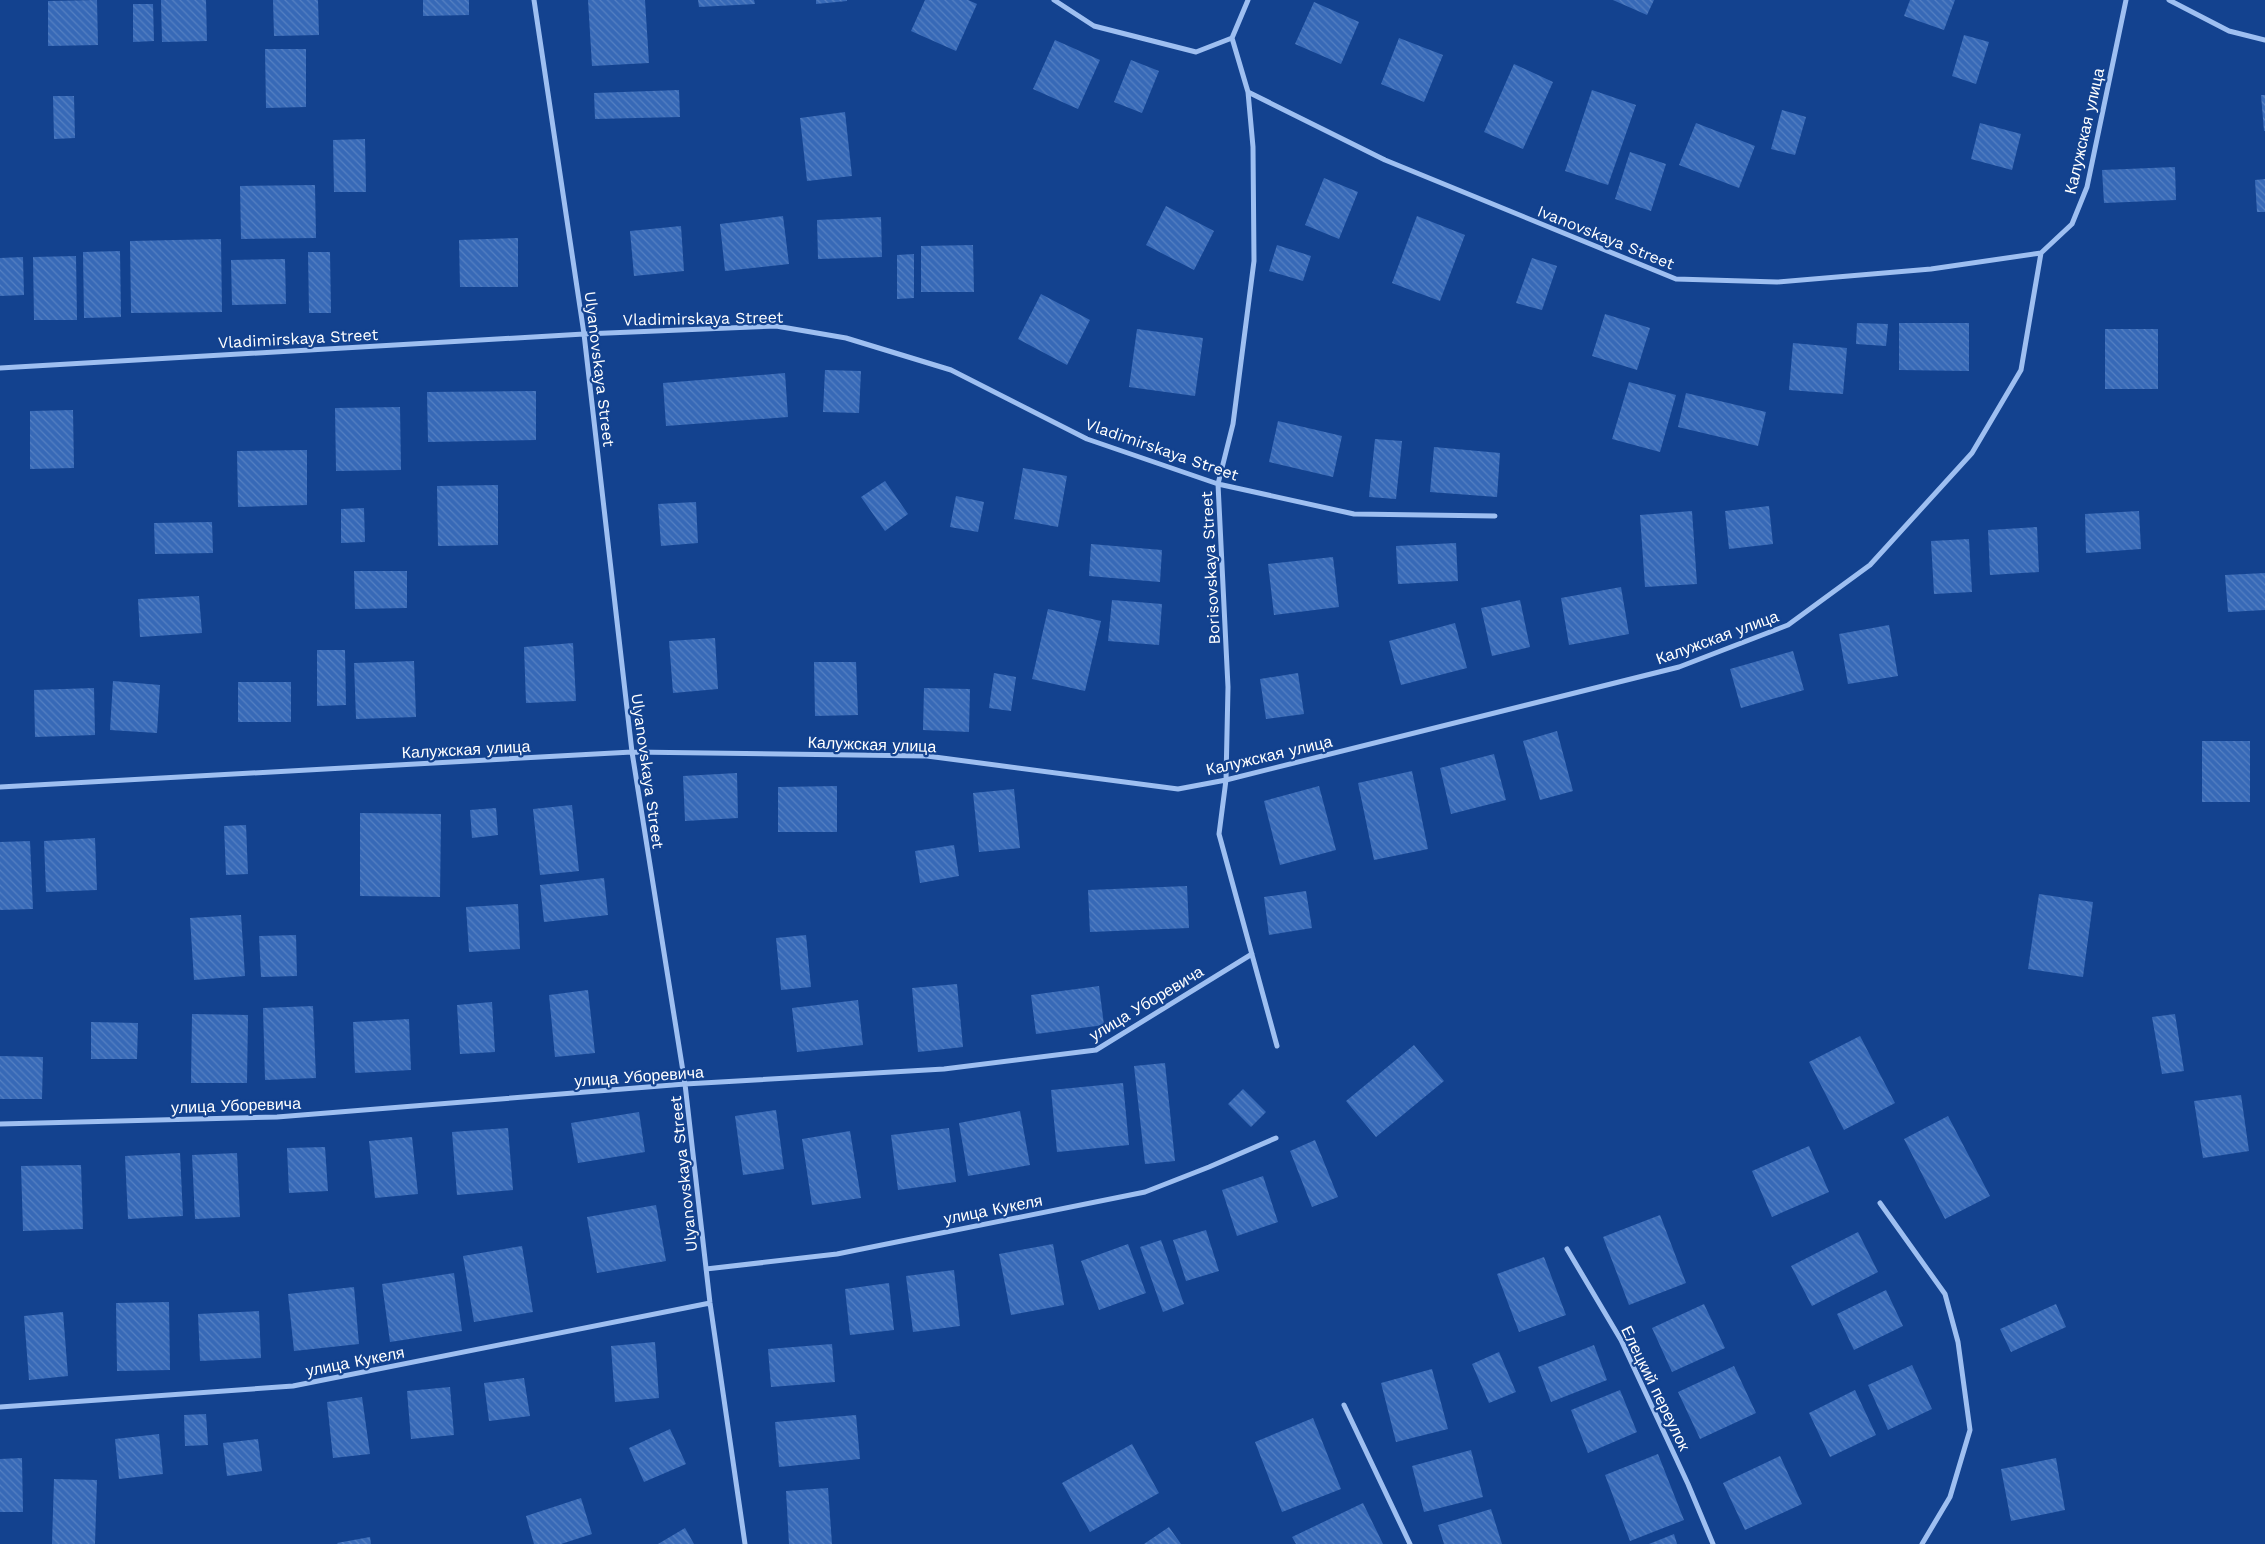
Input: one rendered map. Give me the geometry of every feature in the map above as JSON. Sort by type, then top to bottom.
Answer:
[{"type":"street","name":"Ulyanovskaya Street","points":[[534,0],[584,334],[632,752],[685,1084],[710,1304],[745,1544]]},
{"type":"street","points":[[1054,0],[1094,26],[1196,52],[1232,38],[1248,0]]},
{"type":"street","name":"Калужская улица","points":[[0,787],[632,752],[927,756],[1178,789],[1226,780],[1679,667],[1788,625],[1870,564],[1972,453],[2021,370],[2041,253],[2072,224],[2087,187],[2126,0]]},
{"type":"street","points":[[2169,0],[2229,31],[2265,40]]},
{"type":"street","name":"Borisovskaya Street","points":[[1232,38],[1248,92],[1253,147],[1254,262],[1233,424],[1218,484],[1228,687],[1226,780],[1219,834],[1277,1046]]},
{"type":"street","name":"Ivanovskaya Street","points":[[1248,92],[1385,160],[1676,279],[1777,282],[1931,269],[2041,253]]},
{"type":"street","name":"Vladimirskaya Street","points":[[0,368],[584,334],[776,326],[846,338],[951,370],[1087,439],[1218,484],[1354,514],[1494,516]]},
{"type":"street","name":"улица Уборевича","points":[[0,1124],[277,1117],[685,1084],[944,1069],[1096,1050],[1252,954]]},
{"type":"street","name":"улица Кукеля","points":[[706,1269],[837,1254],[1145,1192],[1209,1168],[1276,1138]]},
{"type":"street","points":[[1880,1203],[1945,1294],[1958,1342],[1970,1430],[1950,1497],[1922,1544]]},
{"type":"street","name":"Елецкий переулок","points":[[1567,1249],[1621,1340],[1688,1484],[1713,1544]]},
{"type":"street","name":"улица Кукеля","points":[[0,1407],[293,1386],[710,1304]]},
{"type":"street","points":[[1344,1405],[1410,1544]]},
{"type":"building","points":[[97,0],[98,45],[48,46],[48,1]]},
{"type":"building","points":[[161,0],[206,0],[207,41],[162,42]]},
{"type":"building","points":[[273,0],[318,0],[319,35],[274,36]]},
{"type":"building","points":[[423,0],[469,0],[469,15],[423,16]]},
{"type":"building","points":[[588,0],[645,0],[649,63],[592,66]]},
{"type":"building","points":[[698,0],[754,0],[755,4],[699,7]]},
{"type":"building","points":[[816,0],[847,0],[847,1],[816,4]]},
{"type":"building","points":[[925,0],[968,0],[977,4],[956,51],[911,31]]},
{"type":"building","points":[[1613,0],[1654,0],[1647,15]]},
{"type":"building","points":[[1910,0],[1955,0],[1944,30],[1904,16]]},
{"type":"building","points":[[1314,2],[1359,22],[1341,64],[1295,44]]},
{"type":"building","points":[[133,4],[153,4],[154,41],[133,42]]},
{"type":"building","points":[[1964,35],[1989,42],[1976,84],[1952,76]]},
{"type":"building","points":[[1399,38],[1443,55],[1424,102],[1381,84]]},
{"type":"building","points":[[1055,40],[1100,60],[1078,109],[1033,89]]},
{"type":"building","points":[[265,49],[306,49],[306,107],[266,108]]},
{"type":"building","points":[[1131,60],[1159,71],[1142,113],[1114,102]]},
{"type":"building","points":[[1514,64],[1553,82],[1523,149],[1484,132]]},
{"type":"building","points":[[679,90],[680,117],[595,119],[594,93]]},
{"type":"building","points":[[1592,90],[1636,105],[1608,185],[1565,171]]},
{"type":"building","points":[[2261,95],[2265,95],[2265,131],[2264,131]]},
{"type":"building","points":[[53,96],[74,96],[75,138],[54,139]]},
{"type":"building","points":[[1782,110],[1806,117],[1795,155],[1771,149]]},
{"type":"building","points":[[845,112],[852,176],[807,181],[800,118]]},
{"type":"building","points":[[1696,123],[1755,146],[1739,188],[1679,165]]},
{"type":"building","points":[[1980,123],[2021,134],[2012,170],[1971,159]]},
{"type":"building","points":[[365,139],[366,192],[334,192],[333,140]]},
{"type":"building","points":[[1630,152],[1666,164],[1651,211],[1615,199]]},
{"type":"building","points":[[2175,167],[2176,200],[2104,203],[2102,170]]},
{"type":"building","points":[[1324,178],[1358,192],[1339,239],[1305,225]]},
{"type":"building","points":[[2265,179],[2265,212],[2257,212],[2255,180]]},
{"type":"building","points":[[315,185],[316,238],[241,239],[240,186]]},
{"type":"building","points":[[1166,206],[1214,231],[1194,270],[1146,245]]},
{"type":"building","points":[[783,216],[789,264],[725,271],[720,224]]},
{"type":"building","points":[[1417,216],[1465,235],[1440,301],[1392,283]]},
{"type":"building","points":[[881,217],[882,257],[818,259],[817,220]]},
{"type":"building","points":[[681,226],[684,271],[634,276],[630,231]]},
{"type":"building","points":[[518,238],[518,287],[460,287],[459,240]]},
{"type":"building","points":[[221,239],[222,312],[131,313],[130,241]]},
{"type":"building","points":[[973,245],[974,292],[921,292],[921,246]]},
{"type":"building","points":[[1277,245],[1311,256],[1303,281],[1269,271]]},
{"type":"building","points":[[120,251],[121,317],[84,318],[83,252]]},
{"type":"building","points":[[308,252],[330,252],[331,313],[309,313]]},
{"type":"building","points":[[914,254],[914,298],[897,299],[897,255]]},
{"type":"building","points":[[76,256],[77,320],[34,320],[33,257]]},
{"type":"building","points":[[23,257],[24,295],[0,296],[0,258]]},
{"type":"building","points":[[1532,258],[1557,266],[1542,310],[1516,303]]},
{"type":"building","points":[[285,259],[286,304],[232,305],[231,260]]},
{"type":"building","points":[[1041,294],[1090,320],[1067,365],[1018,339]]},
{"type":"building","points":[[1605,314],[1650,328],[1637,370],[1592,356]]},
{"type":"building","points":[[1857,323],[1888,324],[1886,346],[1856,344]]},
{"type":"building","points":[[1899,323],[1969,323],[1969,371],[1899,370]]},
{"type":"building","points":[[1137,329],[1203,338],[1195,396],[1129,387]]},
{"type":"building","points":[[2105,329],[2158,329],[2158,389],[2105,389]]},
{"type":"building","points":[[1793,343],[1847,348],[1843,394],[1789,390]]},
{"type":"building","points":[[825,370],[861,371],[859,413],[823,412]]},
{"type":"building","points":[[785,373],[788,417],[666,426],[663,383]]},
{"type":"building","points":[[1629,382],[1676,395],[1660,452],[1612,439]]},
{"type":"building","points":[[536,391],[536,440],[428,442],[427,392]]},
{"type":"building","points":[[1686,393],[1766,412],[1758,446],[1678,427]]},
{"type":"building","points":[[400,407],[401,470],[336,471],[335,408]]},
{"type":"building","points":[[73,410],[74,468],[30,469],[30,411]]},
{"type":"building","points":[[1278,421],[1342,436],[1333,477],[1269,462]]},
{"type":"building","points":[[1375,439],[1402,441],[1396,499],[1369,497]]},
{"type":"building","points":[[1434,447],[1500,453],[1497,497],[1430,492]]},
{"type":"building","points":[[307,450],[307,505],[238,507],[237,451]]},
{"type":"building","points":[[1023,468],[1067,476],[1058,527],[1014,519]]},
{"type":"building","points":[[885,481],[908,514],[885,531],[861,497]]},
{"type":"building","points":[[498,485],[498,545],[438,546],[437,486]]},
{"type":"building","points":[[956,496],[984,502],[978,532],[950,527]]},
{"type":"building","points":[[696,502],[698,543],[661,546],[658,504]]},
{"type":"building","points":[[1769,506],[1773,544],[1729,549],[1725,511]]},
{"type":"building","points":[[364,508],[365,542],[341,543],[341,509]]},
{"type":"building","points":[[1692,511],[1697,584],[1645,587],[1640,515]]},
{"type":"building","points":[[2139,511],[2141,549],[2086,553],[2085,514]]},
{"type":"building","points":[[212,522],[213,553],[155,554],[154,523]]},
{"type":"building","points":[[2037,527],[2039,572],[1990,575],[1988,530]]},
{"type":"building","points":[[1969,539],[1972,592],[1934,594],[1931,541]]},
{"type":"building","points":[[1456,543],[1458,581],[1398,584],[1396,546]]},
{"type":"building","points":[[1091,544],[1162,550],[1160,582],[1089,576]]},
{"type":"building","points":[[1333,557],[1339,607],[1274,615],[1268,564]]},
{"type":"building","points":[[354,571],[407,571],[407,608],[355,609]]},
{"type":"building","points":[[2265,573],[2265,610],[2228,612],[2225,575]]},
{"type":"building","points":[[1621,587],[1629,634],[1569,645],[1561,598]]},
{"type":"building","points":[[199,596],[202,633],[140,637],[138,599]]},
{"type":"building","points":[[1112,600],[1162,604],[1159,645],[1108,641]]},
{"type":"building","points":[[1520,600],[1530,647],[1492,656],[1481,608]]},
{"type":"building","points":[[1048,609],[1101,621],[1085,691],[1032,679]]},
{"type":"building","points":[[1455,623],[1467,668],[1401,685],[1389,641]]},
{"type":"building","points":[[1889,625],[1898,676],[1848,684],[1839,634]]},
{"type":"building","points":[[715,638],[718,689],[673,693],[669,641]]},
{"type":"building","points":[[573,643],[576,701],[526,703],[524,647]]},
{"type":"building","points":[[317,650],[345,650],[346,705],[317,706]]},
{"type":"building","points":[[1793,651],[1804,690],[1741,708],[1730,669]]},
{"type":"building","points":[[414,661],[416,717],[356,719],[354,663]]},
{"type":"building","points":[[814,662],[856,662],[858,715],[815,716]]},
{"type":"building","points":[[994,673],[1016,677],[1011,711],[989,708]]},
{"type":"building","points":[[1298,673],[1304,714],[1266,719],[1260,679]]},
{"type":"building","points":[[113,681],[160,685],[157,733],[110,730]]},
{"type":"building","points":[[238,682],[291,682],[291,722],[238,722]]},
{"type":"building","points":[[94,688],[95,735],[35,737],[34,690]]},
{"type":"building","points":[[924,688],[970,689],[969,732],[923,730]]},
{"type":"building","points":[[1557,731],[1573,791],[1540,800],[1523,741]]},
{"type":"building","points":[[2202,741],[2250,741],[2250,802],[2202,802]]},
{"type":"building","points":[[1494,754],[1506,800],[1451,814],[1440,768]]},
{"type":"building","points":[[1412,771],[1428,849],[1374,860],[1358,783]]},
{"type":"building","points":[[737,773],[738,818],[685,821],[683,776]]},
{"type":"building","points":[[837,786],[837,832],[778,832],[778,787]]},
{"type":"building","points":[[1319,786],[1336,850],[1280,865],[1264,801]]},
{"type":"building","points":[[1014,789],[1020,848],[979,852],[973,793]]},
{"type":"building","points":[[572,805],[579,871],[540,875],[533,809]]},
{"type":"building","points":[[496,808],[498,835],[472,838],[470,810]]},
{"type":"building","points":[[360,813],[441,814],[440,897],[360,896]]},
{"type":"building","points":[[246,825],[248,874],[226,875],[224,826]]},
{"type":"building","points":[[95,838],[97,890],[46,892],[44,841]]},
{"type":"building","points":[[30,841],[33,909],[0,910],[0,842]]},
{"type":"building","points":[[954,845],[959,876],[920,883],[915,851]]},
{"type":"building","points":[[604,878],[608,915],[544,922],[540,885]]},
{"type":"building","points":[[1187,886],[1189,928],[1090,932],[1088,890]]},
{"type":"building","points":[[1306,891],[1312,928],[1269,935],[1264,897]]},
{"type":"building","points":[[2039,894],[2093,902],[2083,977],[2028,969]]},
{"type":"building","points":[[518,904],[520,949],[469,952],[466,907]]},
{"type":"building","points":[[241,915],[245,976],[194,980],[190,918]]},
{"type":"building","points":[[296,935],[297,976],[261,977],[259,936]]},
{"type":"building","points":[[806,935],[811,987],[781,990],[776,938]]},
{"type":"building","points":[[957,984],[963,1047],[918,1052],[912,988]]},
{"type":"building","points":[[1099,986],[1104,1025],[1036,1034],[1031,995]]},
{"type":"building","points":[[588,990],[595,1053],[555,1057],[549,995]]},
{"type":"building","points":[[858,1000],[863,1045],[797,1052],[792,1008]]},
{"type":"building","points":[[492,1002],[495,1052],[460,1054],[457,1005]]},
{"type":"building","points":[[313,1006],[316,1078],[265,1080],[263,1008]]},
{"type":"building","points":[[192,1014],[248,1015],[247,1083],[191,1083]]},
{"type":"building","points":[[2175,1014],[2184,1071],[2162,1074],[2152,1017]]},
{"type":"building","points":[[409,1019],[411,1070],[355,1073],[353,1022]]},
{"type":"building","points":[[91,1022],[138,1023],[137,1059],[91,1059]]},
{"type":"building","points":[[1860,1036],[1895,1103],[1844,1130],[1809,1062]]},
{"type":"building","points":[[1414,1045],[1444,1081],[1376,1137],[1346,1101]]},
{"type":"building","points":[[0,1056],[43,1057],[42,1099],[0,1099]]},
{"type":"building","points":[[1165,1063],[1175,1161],[1145,1164],[1134,1066]]},
{"type":"building","points":[[1123,1083],[1129,1145],[1057,1152],[1051,1090]]},
{"type":"building","points":[[1243,1089],[1266,1112],[1251,1127],[1228,1104]]},
{"type":"building","points":[[2241,1095],[2249,1151],[2203,1158],[2194,1101]]},
{"type":"building","points":[[776,1110],[784,1169],[743,1175],[735,1116]]},
{"type":"building","points":[[1020,1111],[1030,1165],[968,1176],[959,1123]]},
{"type":"building","points":[[639,1112],[645,1152],[578,1163],[571,1123]]},
{"type":"building","points":[[1948,1116],[1990,1196],[1945,1219],[1904,1139]]},
{"type":"building","points":[[508,1128],[513,1190],[457,1195],[452,1132]]},
{"type":"building","points":[[949,1128],[956,1182],[898,1190],[891,1135]]},
{"type":"building","points":[[850,1131],[861,1198],[812,1205],[802,1139]]},
{"type":"building","points":[[412,1137],[418,1194],[375,1198],[369,1141]]},
{"type":"building","points":[[1315,1140],[1338,1197],[1312,1207],[1290,1151]]},
{"type":"building","points":[[1809,1146],[1829,1192],[1772,1217],[1752,1171]]},
{"type":"building","points":[[325,1147],[328,1191],[289,1193],[287,1148]]},
{"type":"building","points":[[180,1153],[183,1216],[128,1219],[125,1156]]},
{"type":"building","points":[[237,1153],[240,1217],[195,1219],[192,1155]]},
{"type":"building","points":[[81,1165],[83,1229],[23,1231],[21,1166]]},
{"type":"building","points":[[1263,1176],[1278,1222],[1237,1236],[1222,1190]]},
{"type":"building","points":[[656,1205],[666,1261],[597,1273],[587,1217]]},
{"type":"building","points":[[1660,1215],[1686,1283],[1629,1305],[1603,1237]]},
{"type":"building","points":[[1206,1230],[1219,1271],[1186,1281],[1173,1240]]},
{"type":"building","points":[[1858,1232],[1878,1272],[1812,1306],[1791,1266]]},
{"type":"building","points":[[1161,1240],[1184,1304],[1163,1312],[1140,1247]]},
{"type":"building","points":[[1053,1244],[1064,1305],[1011,1315],[999,1254]]},
{"type":"building","points":[[1128,1244],[1146,1293],[1099,1310],[1081,1261]]},
{"type":"building","points":[[522,1246],[533,1312],[474,1322],[463,1256]]},
{"type":"building","points":[[1544,1257],[1566,1315],[1519,1332],[1497,1274]]},
{"type":"building","points":[[954,1270],[960,1326],[913,1332],[906,1276]]},
{"type":"building","points":[[454,1273],[462,1331],[390,1342],[382,1284]]},
{"type":"building","points":[[889,1283],[894,1330],[850,1335],[845,1289]]},
{"type":"building","points":[[354,1287],[359,1344],[294,1351],[288,1294]]},
{"type":"building","points":[[1886,1290],[1903,1326],[1854,1350],[1837,1314]]},
{"type":"building","points":[[169,1302],[170,1370],[117,1371],[116,1303]]},
{"type":"building","points":[[1704,1304],[1725,1348],[1672,1372],[1652,1328]]},
{"type":"building","points":[[2056,1304],[2066,1327],[2011,1352],[2000,1329]]},
{"type":"building","points":[[259,1311],[261,1358],[200,1361],[198,1314]]},
{"type":"building","points":[[63,1312],[68,1376],[29,1380],[24,1316]]},
{"type":"building","points":[[655,1342],[659,1398],[615,1402],[611,1346]]},
{"type":"building","points":[[832,1344],[835,1382],[771,1387],[768,1349]]},
{"type":"building","points":[[1594,1345],[1607,1380],[1551,1402],[1538,1367]]},
{"type":"building","points":[[1499,1352],[1516,1392],[1489,1403],[1472,1364]]},
{"type":"building","points":[[1912,1365],[1932,1409],[1888,1430],[1868,1385]]},
{"type":"building","points":[[1734,1366],[1756,1413],[1700,1439],[1678,1392]]},
{"type":"building","points":[[1432,1369],[1448,1429],[1396,1442],[1381,1383]]},
{"type":"building","points":[[524,1378],[530,1416],[489,1421],[484,1383]]},
{"type":"building","points":[[450,1387],[454,1435],[411,1439],[407,1391]]},
{"type":"building","points":[[1620,1390],[1637,1432],[1588,1453],[1571,1410]]},
{"type":"building","points":[[1855,1390],[1876,1435],[1830,1457],[1809,1413]]},
{"type":"building","points":[[362,1397],[370,1454],[333,1458],[327,1402]]},
{"type":"building","points":[[206,1414],[208,1445],[185,1446],[184,1415]]},
{"type":"building","points":[[856,1415],[860,1459],[779,1467],[775,1422]]},
{"type":"building","points":[[1313,1418],[1341,1489],[1282,1512],[1255,1442]]},
{"type":"building","points":[[670,1429],[686,1464],[644,1482],[629,1448]]},
{"type":"building","points":[[159,1434],[163,1474],[119,1479],[115,1439]]},
{"type":"building","points":[[258,1439],[262,1471],[227,1476],[223,1443]]},
{"type":"building","points":[[1132,1444],[1159,1493],[1090,1532],[1062,1483]]},
{"type":"building","points":[[1471,1450],[1483,1497],[1424,1512],[1412,1466]]},
{"type":"building","points":[[1658,1454],[1684,1520],[1630,1541],[1605,1475]]},
{"type":"building","points":[[1780,1456],[1802,1504],[1745,1530],[1723,1483]]},
{"type":"building","points":[[22,1458],[23,1512],[0,1512],[0,1459]]},
{"type":"building","points":[[2056,1458],[2065,1510],[2011,1521],[2001,1469]]},
{"type":"building","points":[[54,1479],[97,1480],[95,1544],[52,1544]]},
{"type":"building","points":[[828,1488],[832,1544],[789,1544],[786,1491]]},
{"type":"building","points":[[581,1498],[592,1534],[561,1544],[534,1544],[526,1516]]},
{"type":"building","points":[[1363,1503],[1383,1544],[1296,1544],[1292,1537]]},
{"type":"building","points":[[1491,1509],[1502,1544],[1444,1544],[1438,1525]]},
{"type":"building","points":[[1169,1527],[1181,1544],[1144,1544]]},
{"type":"building","points":[[685,1528],[694,1544],[658,1544]]},
{"type":"building","points":[[1674,1534],[1677,1544],[1649,1544]]},
{"type":"building","points":[[370,1537],[371,1544],[337,1543]]}]
